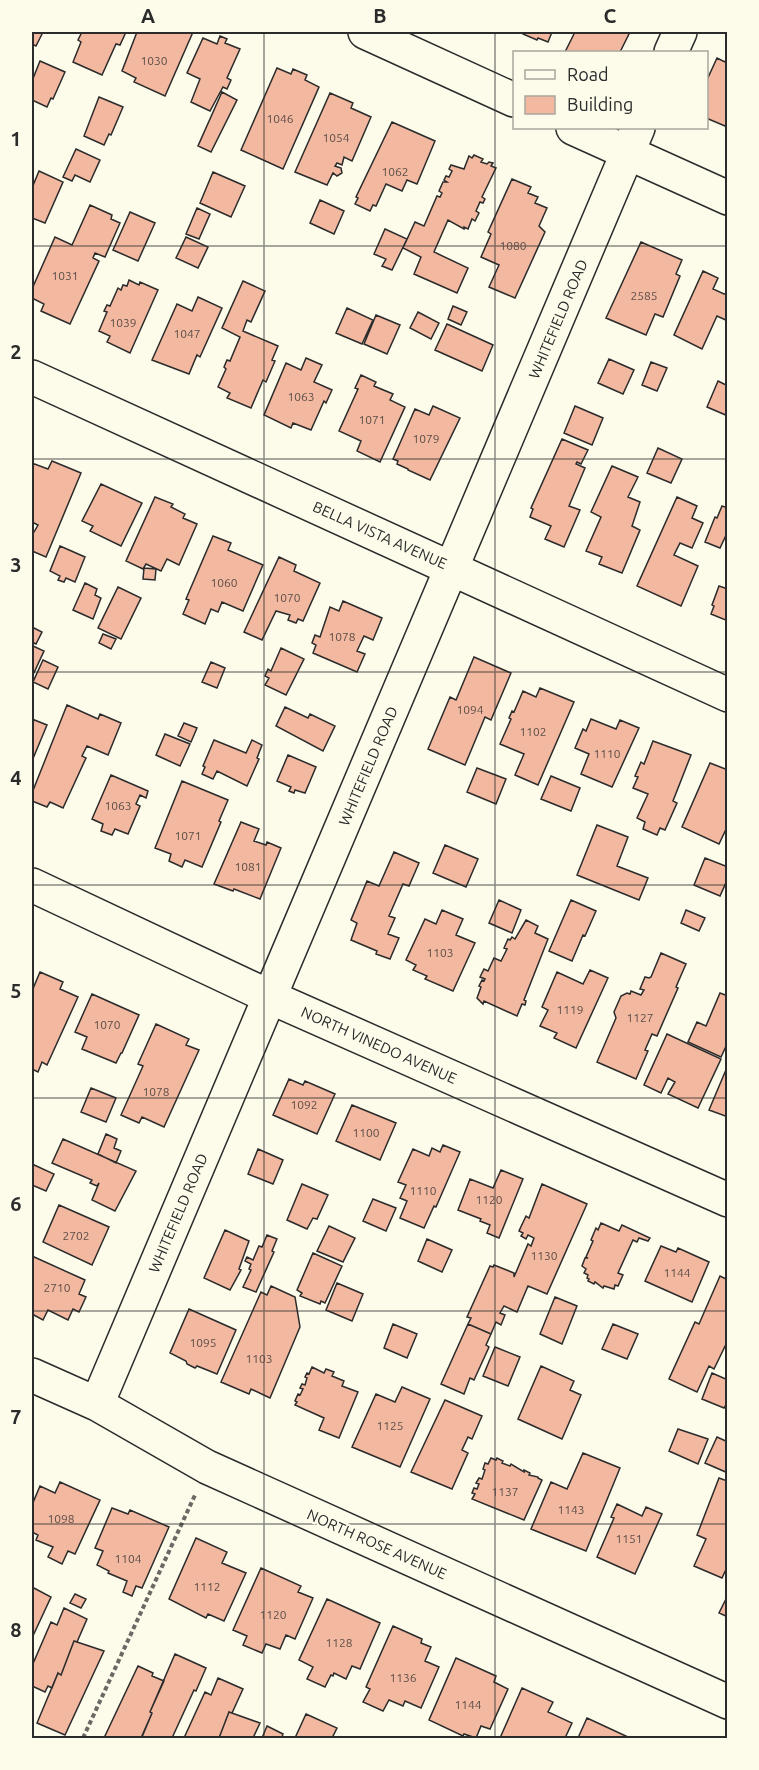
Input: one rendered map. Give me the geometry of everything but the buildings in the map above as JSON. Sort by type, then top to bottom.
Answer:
[{"type":"street","points":[[365,32],[513,100]]},
{"type":"street","points":[[670,51],[680,32]]},
{"type":"street","points":[[578,129],[633,140],[728,198]]},
{"type":"street","name":"WHITEFIELD ROAD","points":[[97,1404],[633,140]]},
{"type":"street","name":"BELLA VISTA AVENUE","points":[[32,377],[728,695]]},
{"type":"street","name":"NORTH VINEDO AVENUE","points":[[32,885],[270,997],[728,1200]]},
{"type":"street","name":"NORTH ROSE AVENUE","points":[[32,1375],[97,1404],[207,1467],[728,1702]]},
{"type":"path","points":[[83,1738],[207,1467]]}]
